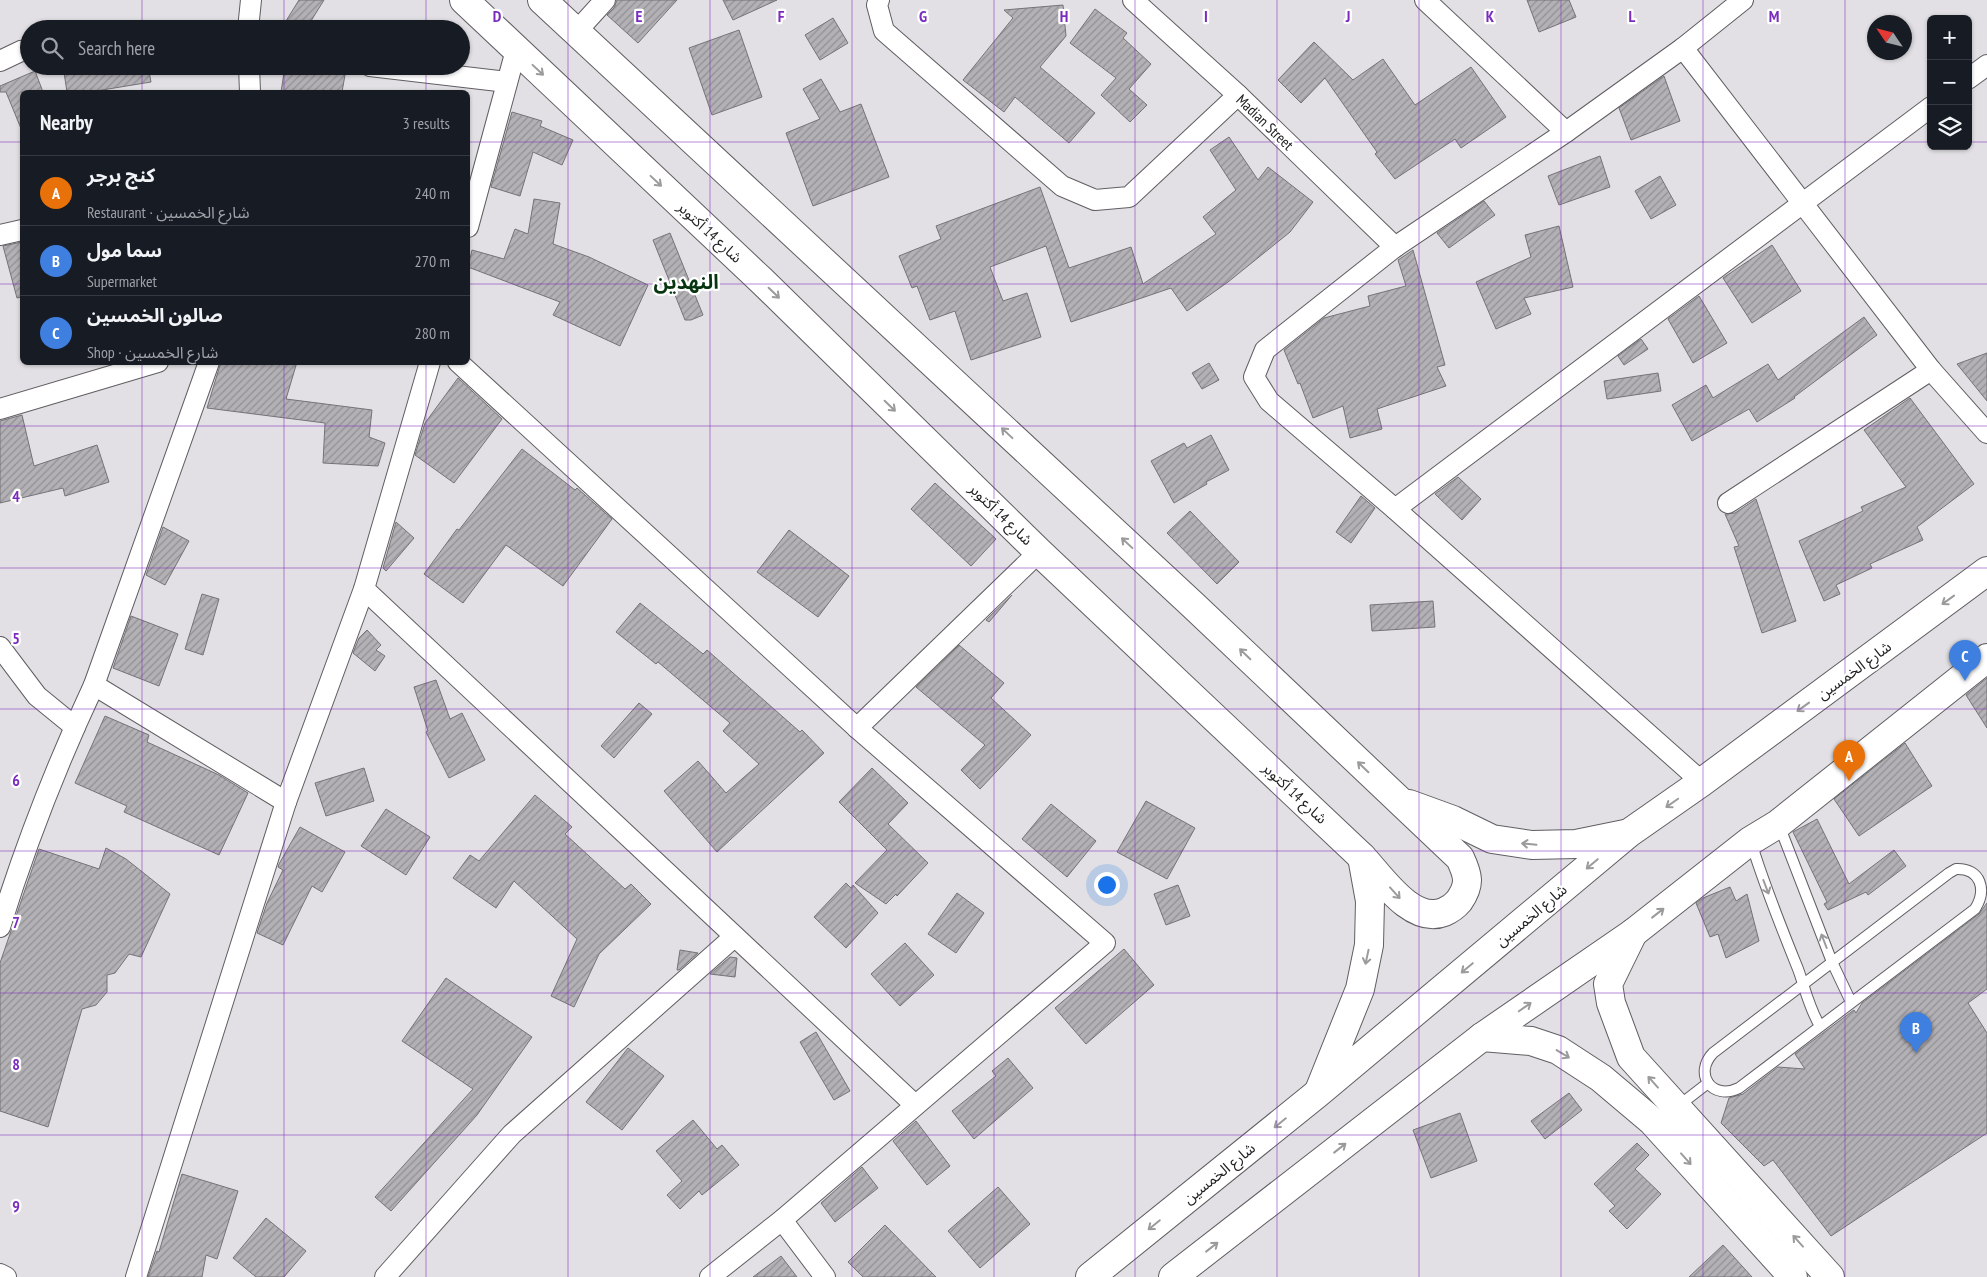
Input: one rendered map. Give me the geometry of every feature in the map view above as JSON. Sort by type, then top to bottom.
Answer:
[{"type":"main road","name":"شارع 14 أكتوبر","points":[[464,0],[762,281],[1039,552],[1362,857],[1404,903],[1418,911],[1437,915],[1454,908],[1466,892],[1467,875],[1460,858],[1398,800]]},
{"type":"main road","points":[[542,0],[1194,606],[1398,800],[1453,820],[1492,840],[1532,845],[1576,844],[1629,833]]},
{"type":"main road","name":"شارع الخمسين","points":[[1090,1277],[1318,1092],[1629,833],[1702,782],[1987,571]]},
{"type":"main road","points":[[1173,1277],[1482,1037],[1633,933],[1750,841],[1778,824],[1987,658]]},
{"type":"main road","points":[[1318,1092],[1360,988],[1369,945],[1370,901],[1362,857]]},
{"type":"main road","points":[[1633,933],[1608,984],[1611,1003],[1631,1057],[1830,1277]]},
{"type":"main road","points":[[1482,1037],[1531,1041],[1558,1050],[1601,1078],[1652,1122],[1793,1277]]},
{"type":"street","points":[[249,20],[251,0]]},
{"type":"street","points":[[576,32],[605,0]]},
{"type":"street","points":[[879,0],[877,5],[884,31],[1062,186],[1095,200],[1129,197],[1238,95]]},
{"type":"street","name":"Madian Street","points":[[1133,0],[1238,95],[1395,247]]},
{"type":"street","points":[[1425,0],[1566,132]]},
{"type":"street","points":[[1702,782],[1395,509],[1269,401],[1254,376],[1265,350],[1395,247],[1566,132],[1683,48],[1744,0]]},
{"type":"street","points":[[1683,48],[1803,201],[1931,370],[1987,433]]},
{"type":"street","points":[[470,220],[516,50]]},
{"type":"street","points":[[0,61],[20,51]]},
{"type":"street","points":[[1972,76],[1987,65]]},
{"type":"street","points":[[249,75],[250,90]]},
{"type":"street","points":[[447,75],[507,82]]},
{"type":"street","points":[[1395,509],[1803,201],[1927,110]]},
{"type":"street","points":[[0,235],[20,230]]},
{"type":"street","points":[[0,408],[148,365]]},
{"type":"street","points":[[0,927],[6,879],[94,685],[208,365]]},
{"type":"street","points":[[136,1277],[286,802],[364,589],[429,365]]},
{"type":"street","points":[[461,365],[857,728],[1105,943],[782,1220],[710,1277]]},
{"type":"street","points":[[1728,503],[1931,370]]},
{"type":"street","points":[[857,728],[1039,552]]},
{"type":"street","points":[[364,589],[915,1105]]},
{"type":"street","points":[[0,647],[36,696],[75,727]]},
{"type":"street","points":[[94,685],[286,802]]},
{"type":"street","points":[[385,1277],[512,1134],[734,937]]},
{"type":"street","points":[[782,1220],[825,1277]]},
{"type":"street","points":[[0,1274],[6,1277]]},
{"type":"lane","points":[[1778,824],[1832,962],[1851,1002]]},
{"type":"lane","points":[[1750,841],[1813,1015],[1820,1026]]},
{"type":"lane","points":[[1965,869],[1973,872],[1979,878],[1983,886],[1983,894],[1975,908],[1739,1088],[1732,1092],[1723,1092],[1715,1089],[1708,1083],[1705,1076],[1705,1067],[1707,1059],[1713,1052],[1832,962],[1948,873],[1965,869]]},
{"type":"lane","points":[[1677,1107],[1708,1083]]},
{"type":"building","points":[[299,0],[324,0],[312,20],[287,20]]},
{"type":"building","points":[[617,0],[677,0],[638,43],[607,15],[614,8]]},
{"type":"building","points":[[723,0],[777,0],[733,20]]},
{"type":"building","points":[[1527,0],[1569,0],[1576,17],[1539,32]]},
{"type":"building","points":[[1063,5],[1066,36],[1040,67],[1095,113],[1069,143],[1015,97],[1004,112],[963,80],[1013,18],[1004,10]]},
{"type":"building","points":[[1095,9],[1127,33],[1123,38],[1151,64],[1129,89],[1147,105],[1130,122],[1101,95],[1116,78],[1070,43]]},
{"type":"building","points":[[833,18],[848,43],[820,60],[805,35]]},
{"type":"building","points":[[739,30],[762,97],[712,115],[689,48]]},
{"type":"building","points":[[1314,42],[1353,80],[1383,59],[1415,105],[1471,67],[1506,117],[1461,148],[1455,139],[1395,179],[1375,154],[1377,152],[1325,78],[1301,103],[1278,80]]},
{"type":"building","points":[[26,75],[37,75],[42,90],[20,90],[20,126],[6,92],[0,92],[0,86]]},
{"type":"building","points":[[64,75],[150,75],[151,82],[102,90],[67,90]]},
{"type":"building","points":[[284,75],[345,75],[342,90],[281,90]]},
{"type":"building","points":[[1664,76],[1680,121],[1631,140],[1619,108]]},
{"type":"building","points":[[821,79],[840,112],[861,104],[889,177],[813,206],[786,133],[820,119],[803,89]]},
{"type":"building","points":[[512,112],[542,121],[540,126],[573,140],[562,165],[533,152],[520,196],[491,187]]},
{"type":"building","points":[[1229,137],[1258,180],[1268,167],[1313,202],[1290,232],[1228,282],[1187,311],[1171,288],[1071,322],[1046,246],[990,267],[1003,301],[1027,293],[1041,337],[971,360],[955,311],[930,320],[917,286],[912,288],[899,256],[941,239],[936,226],[1040,187],[1069,268],[1131,247],[1143,284],[1216,234],[1203,217],[1236,190],[1210,150]]},
{"type":"building","points":[[1600,156],[1610,187],[1559,205],[1548,176]]},
{"type":"building","points":[[1660,176],[1676,205],[1651,219],[1635,191]]},
{"type":"building","points":[[534,199],[560,203],[553,244],[589,257],[648,285],[620,346],[553,315],[560,302],[470,268],[472,250],[504,259],[515,229],[528,234]]},
{"type":"building","points":[[1484,201],[1495,215],[1449,248],[1437,233]]},
{"type":"building","points":[[1559,226],[1573,287],[1524,298],[1531,314],[1496,329],[1476,282],[1531,257],[1525,235]]},
{"type":"building","points":[[670,233],[703,315],[691,320],[685,320],[653,240]]},
{"type":"building","points":[[20,242],[20,297],[17,298],[3,246]]},
{"type":"building","points":[[1772,245],[1801,291],[1752,323],[1723,278]]},
{"type":"building","points":[[1413,250],[1445,365],[1437,367],[1446,386],[1377,409],[1382,429],[1350,438],[1343,406],[1313,418],[1300,383],[1298,384],[1284,350],[1324,318],[1370,306],[1368,296],[1406,286],[1398,260]]},
{"type":"building","points":[[1699,296],[1727,343],[1693,363],[1668,319]]},
{"type":"building","points":[[1864,317],[1877,335],[1795,398],[1757,422],[1749,409],[1692,441],[1672,405],[1706,385],[1713,398],[1768,364],[1778,380]]},
{"type":"building","points":[[1641,339],[1648,349],[1624,365],[1618,356]]},
{"type":"building","points":[[1987,353],[1987,401],[1957,364]]},
{"type":"building","points":[[1209,363],[1219,380],[1202,389],[1192,373]]},
{"type":"building","points":[[220,365],[296,365],[286,399],[372,410],[369,437],[385,443],[378,466],[323,463],[325,423],[207,408]]},
{"type":"building","points":[[1658,373],[1661,391],[1607,399],[1604,381]]},
{"type":"building","points":[[458,378],[502,419],[454,483],[415,455],[425,423]]},
{"type":"building","points":[[1910,398],[1974,484],[1917,527],[1923,540],[1870,564],[1872,568],[1836,585],[1840,594],[1824,601],[1799,541],[1863,511],[1861,507],[1906,487],[1864,430]]},
{"type":"building","points":[[22,415],[34,466],[97,445],[109,482],[65,496],[63,488],[0,503],[0,421]]},
{"type":"building","points":[[1211,435],[1229,470],[1206,482],[1207,484],[1174,503],[1151,461],[1184,443],[1187,448]]},
{"type":"building","points":[[522,449],[575,490],[577,488],[612,519],[563,586],[506,545],[463,603],[424,574],[457,529],[459,530]]},
{"type":"building","points":[[1458,477],[1481,499],[1462,520],[1435,494]]},
{"type":"building","points":[[935,483],[996,539],[971,566],[911,509]]},
{"type":"building","points":[[1361,496],[1375,508],[1351,543],[1336,532]]},
{"type":"building","points":[[1756,499],[1796,621],[1762,633],[1734,547],[1739,546],[1725,514],[1735,513]]},
{"type":"building","points":[[1190,511],[1239,562],[1217,584],[1167,533]]},
{"type":"building","points":[[396,522],[414,538],[386,571],[383,568]]},
{"type":"building","points":[[163,527],[189,541],[165,585],[146,575]]},
{"type":"building","points":[[789,530],[849,576],[818,617],[757,572]]},
{"type":"building","points":[[202,594],[219,599],[203,655],[185,649]]},
{"type":"building","points":[[1012,595],[989,622],[986,620]]},
{"type":"building","points":[[1433,601],[1435,627],[1372,631],[1370,605]]},
{"type":"building","points":[[640,603],[703,654],[707,650],[800,732],[802,730],[824,753],[717,852],[664,791],[698,761],[726,793],[759,764],[723,731],[730,723],[658,662],[656,664],[616,632]]},
{"type":"building","points":[[131,616],[178,634],[159,686],[113,668]]},
{"type":"building","points":[[367,630],[381,645],[376,650],[385,656],[375,671],[353,653],[359,638]]},
{"type":"building","points":[[959,645],[1004,683],[991,698],[1031,735],[980,789],[961,770],[985,745],[916,687]]},
{"type":"building","points":[[1987,678],[1987,728],[1966,695]]},
{"type":"building","points":[[436,680],[450,719],[462,713],[485,760],[449,778],[426,732],[428,731],[414,687]]},
{"type":"building","points":[[639,703],[652,714],[614,758],[601,746]]},
{"type":"building","points":[[105,716],[149,735],[147,742],[219,775],[248,793],[219,855],[124,812],[127,806],[75,783]]},
{"type":"building","points":[[1905,743],[1932,786],[1859,836],[1834,799]]},
{"type":"building","points":[[364,768],[374,801],[326,816],[315,783]]},
{"type":"building","points":[[872,768],[908,803],[888,824],[928,863],[897,896],[896,894],[886,904],[855,883],[887,850],[839,802]]},
{"type":"building","points":[[535,795],[572,827],[565,834],[625,889],[631,884],[651,904],[599,954],[574,1007],[551,996],[577,939],[514,881],[496,908],[453,878],[470,855],[479,861]]},
{"type":"building","points":[[1146,801],[1195,828],[1167,879],[1117,852]]},
{"type":"building","points":[[1051,804],[1096,841],[1067,877],[1022,839]]},
{"type":"building","points":[[386,809],[430,837],[406,875],[361,846]]},
{"type":"building","points":[[1817,819],[1849,884],[1894,850],[1906,866],[1868,895],[1866,892],[1828,910],[1824,904],[1827,902],[1793,832]]},
{"type":"building","points":[[300,827],[345,852],[322,892],[312,886],[283,945],[257,933],[267,903],[283,870],[278,867],[279,864]]},
{"type":"building","points":[[106,848],[126,859],[170,894],[141,957],[129,954],[115,973],[107,975],[107,992],[96,1005],[82,1009],[48,1127],[0,1111],[0,963],[39,849],[99,869]]},
{"type":"building","points":[[846,883],[851,888],[853,885],[878,913],[846,948],[814,917]]},
{"type":"building","points":[[1178,885],[1190,916],[1166,925],[1154,894]]},
{"type":"building","points":[[1730,887],[1736,901],[1747,894],[1759,941],[1726,958],[1718,934],[1710,937],[1696,903],[1703,898]]},
{"type":"building","points":[[957,893],[984,913],[956,953],[928,934]]},
{"type":"building","points":[[1987,903],[1987,989],[1968,1003],[1987,1033],[1987,1133],[1831,1236],[1773,1160],[1764,1166],[1721,1123],[1729,1098],[1743,1094],[1778,1067],[1805,1069],[1795,1054],[1854,1010],[1856,1013],[1862,1003],[1979,914]]},
{"type":"building","points":[[905,943],[934,975],[900,1006],[871,974]]},
{"type":"building","points":[[1124,949],[1154,985],[1086,1044],[1055,1008]]},
{"type":"building","points":[[680,950],[698,953],[677,970]]},
{"type":"building","points":[[730,957],[737,958],[735,977],[710,974]]},
{"type":"building","points":[[446,978],[532,1037],[477,1115],[391,1211],[375,1197],[473,1089],[402,1041]]},
{"type":"building","points":[[816,1032],[850,1091],[834,1100],[800,1042]]},
{"type":"building","points":[[628,1048],[664,1076],[622,1130],[586,1102]]},
{"type":"building","points":[[1008,1058],[1033,1088],[974,1139],[952,1111],[996,1076],[992,1071]]},
{"type":"building","points":[[1569,1093],[1582,1110],[1545,1139],[1531,1121]]},
{"type":"building","points":[[1460,1113],[1477,1161],[1431,1178],[1413,1130]]},
{"type":"building","points":[[693,1120],[717,1149],[722,1145],[739,1165],[702,1195],[699,1191],[680,1209],[667,1195],[682,1181],[656,1151]]},
{"type":"building","points":[[916,1121],[950,1166],[927,1185],[893,1141]]},
{"type":"building","points":[[1637,1143],[1649,1155],[1635,1169],[1661,1194],[1627,1229],[1609,1211],[1615,1206],[1594,1184]]},
{"type":"building","points":[[862,1167],[878,1188],[835,1222],[821,1203]]},
{"type":"building","points":[[182,1174],[238,1191],[217,1259],[206,1255],[202,1277],[148,1277],[157,1251],[159,1252]]},
{"type":"building","points":[[998,1187],[1030,1224],[980,1268],[948,1231]]},
{"type":"building","points":[[266,1218],[306,1251],[284,1277],[256,1277],[233,1258]]},
{"type":"building","points":[[885,1225],[936,1277],[863,1277],[848,1262]]},
{"type":"building","points":[[1723,1245],[1752,1277],[1689,1277]]},
{"type":"building","points":[[781,1256],[797,1277],[753,1277]]},
{"type":"place","name":"صالون الخمسين","points":[[1965,681]]},
{"type":"place","name":"كنج برجر","points":[[1849,781]]},
{"type":"place","name":"سما مول","points":[[1916,1053]]},
{"type":"district","name":"النهدين","points":[[686,282]]}]
